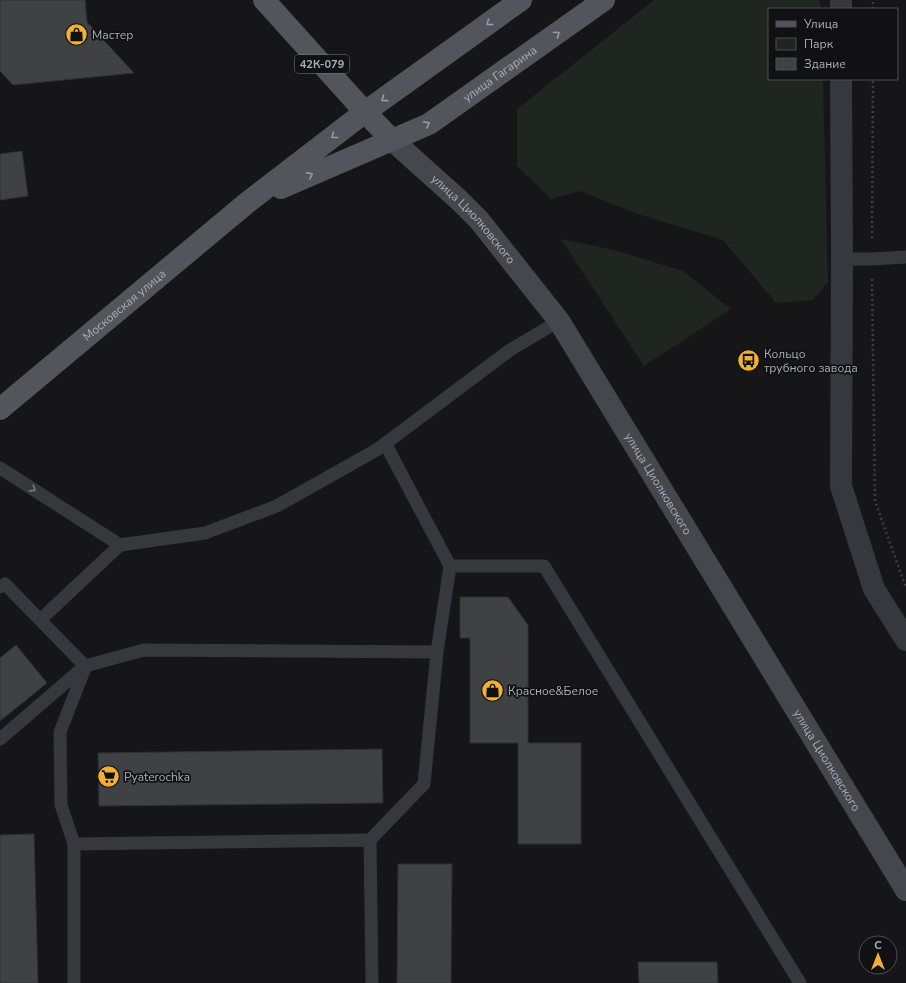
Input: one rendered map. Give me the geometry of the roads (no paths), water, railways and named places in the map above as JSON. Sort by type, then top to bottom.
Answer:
[{"type":"main road","name":"42К-079","points":[[264,0],[279,8],[365,112]]},
{"type":"main road","points":[[365,112],[521,0]]},
{"type":"main road","name":"улица Гагарина","points":[[392,139],[429,124],[604,0]]},
{"type":"main road","name":"улица Циолковского","points":[[365,112],[479,220],[559,321],[906,890]]},
{"type":"main road","name":"Московская улица","points":[[0,409],[248,202],[365,112]]},
{"type":"main road","name":"Московская улица","points":[[248,202],[392,139]]},
{"type":"street","points":[[841,80],[842,486],[874,589],[906,640]]},
{"type":"lane","points":[[842,259],[906,257]]},
{"type":"lane","points":[[40,620],[120,545],[205,534],[278,506],[378,449],[510,350],[559,321]]},
{"type":"lane","points":[[372,983],[370,840],[424,784],[437,652],[450,566],[386,443]]},
{"type":"lane","points":[[0,468],[120,545]]},
{"type":"lane","points":[[450,566],[544,566],[800,983]]},
{"type":"lane","points":[[0,588],[5,584],[86,666]]},
{"type":"lane","points":[[0,739],[86,666],[144,650],[437,652]]},
{"type":"lane","points":[[74,983],[74,844],[61,805],[60,732],[86,666]]},
{"type":"lane","points":[[74,844],[370,840]]},
{"type":"place","name":"Мастер","points":[[77,35]]},
{"type":"place","name":"Кольцо трубного завода","points":[[749,361]]},
{"type":"place","name":"Красное&Белое","points":[[492,691]]},
{"type":"place","name":"Pyaterochka","points":[[109,777]]}]
